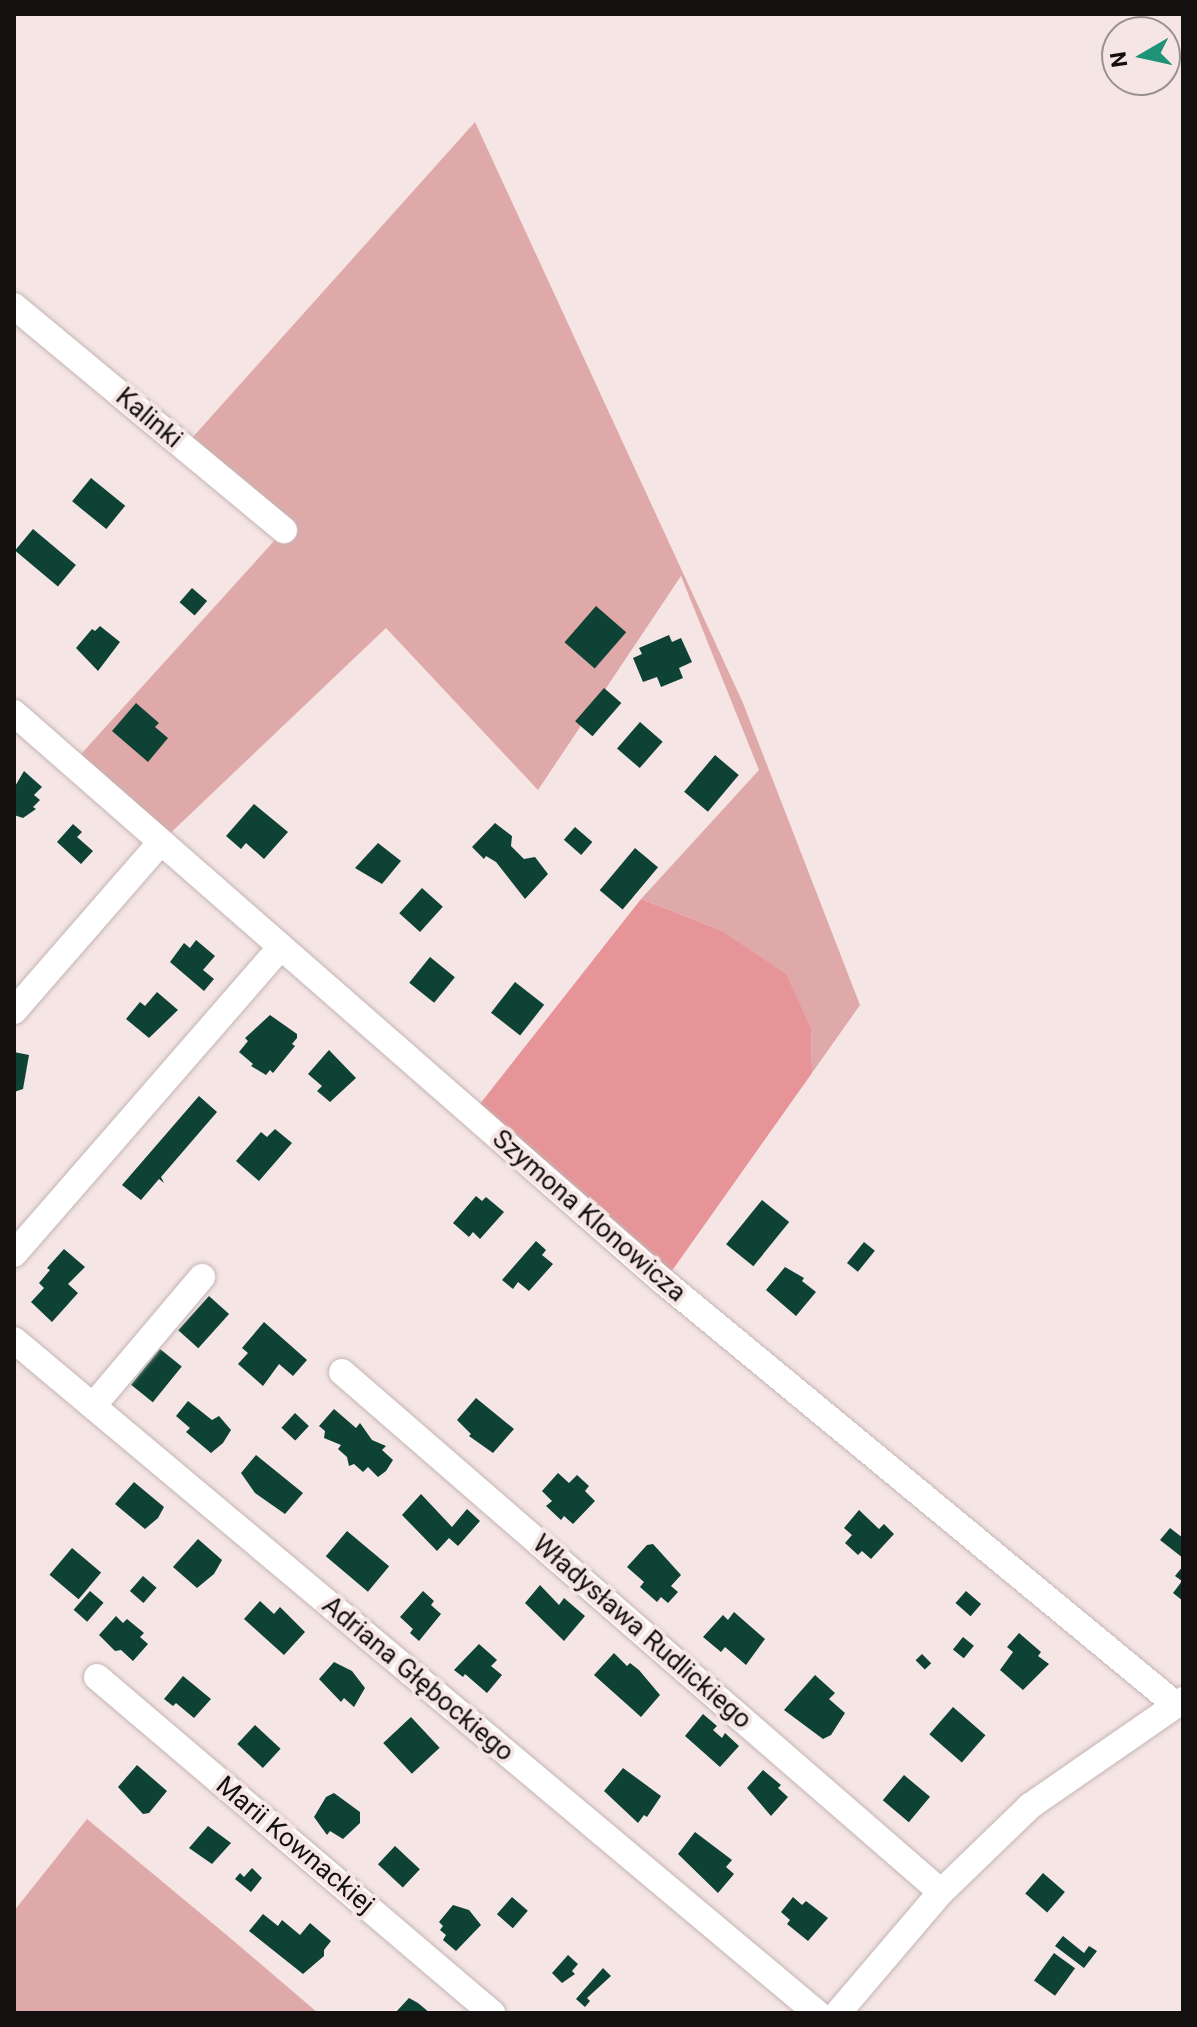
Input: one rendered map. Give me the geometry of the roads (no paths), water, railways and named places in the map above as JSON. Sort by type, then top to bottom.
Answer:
[{"type":"street","name":"Kalinki","points":[[14,306],[284,530]]},
{"type":"street","name":"Szymona Klonowicza","points":[[14,713],[664,1282],[1180,1703]]},
{"type":"street","points":[[14,1011],[161,842]]},
{"type":"street","points":[[14,1254],[281,947]]},
{"type":"street","points":[[93,1406],[202,1277]]},
{"type":"street","name":"Adriana Głębockiego","points":[[17,1343],[817,2013]]},
{"type":"street","name":"Władysława Rudlickiego","points":[[342,1372],[941,1892]]},
{"type":"street","name":"Marii Kownackiej","points":[[97,1677],[492,2013]]},
{"type":"street","points":[[838,2013],[941,1892],[1030,1806],[1180,1703]]}]
